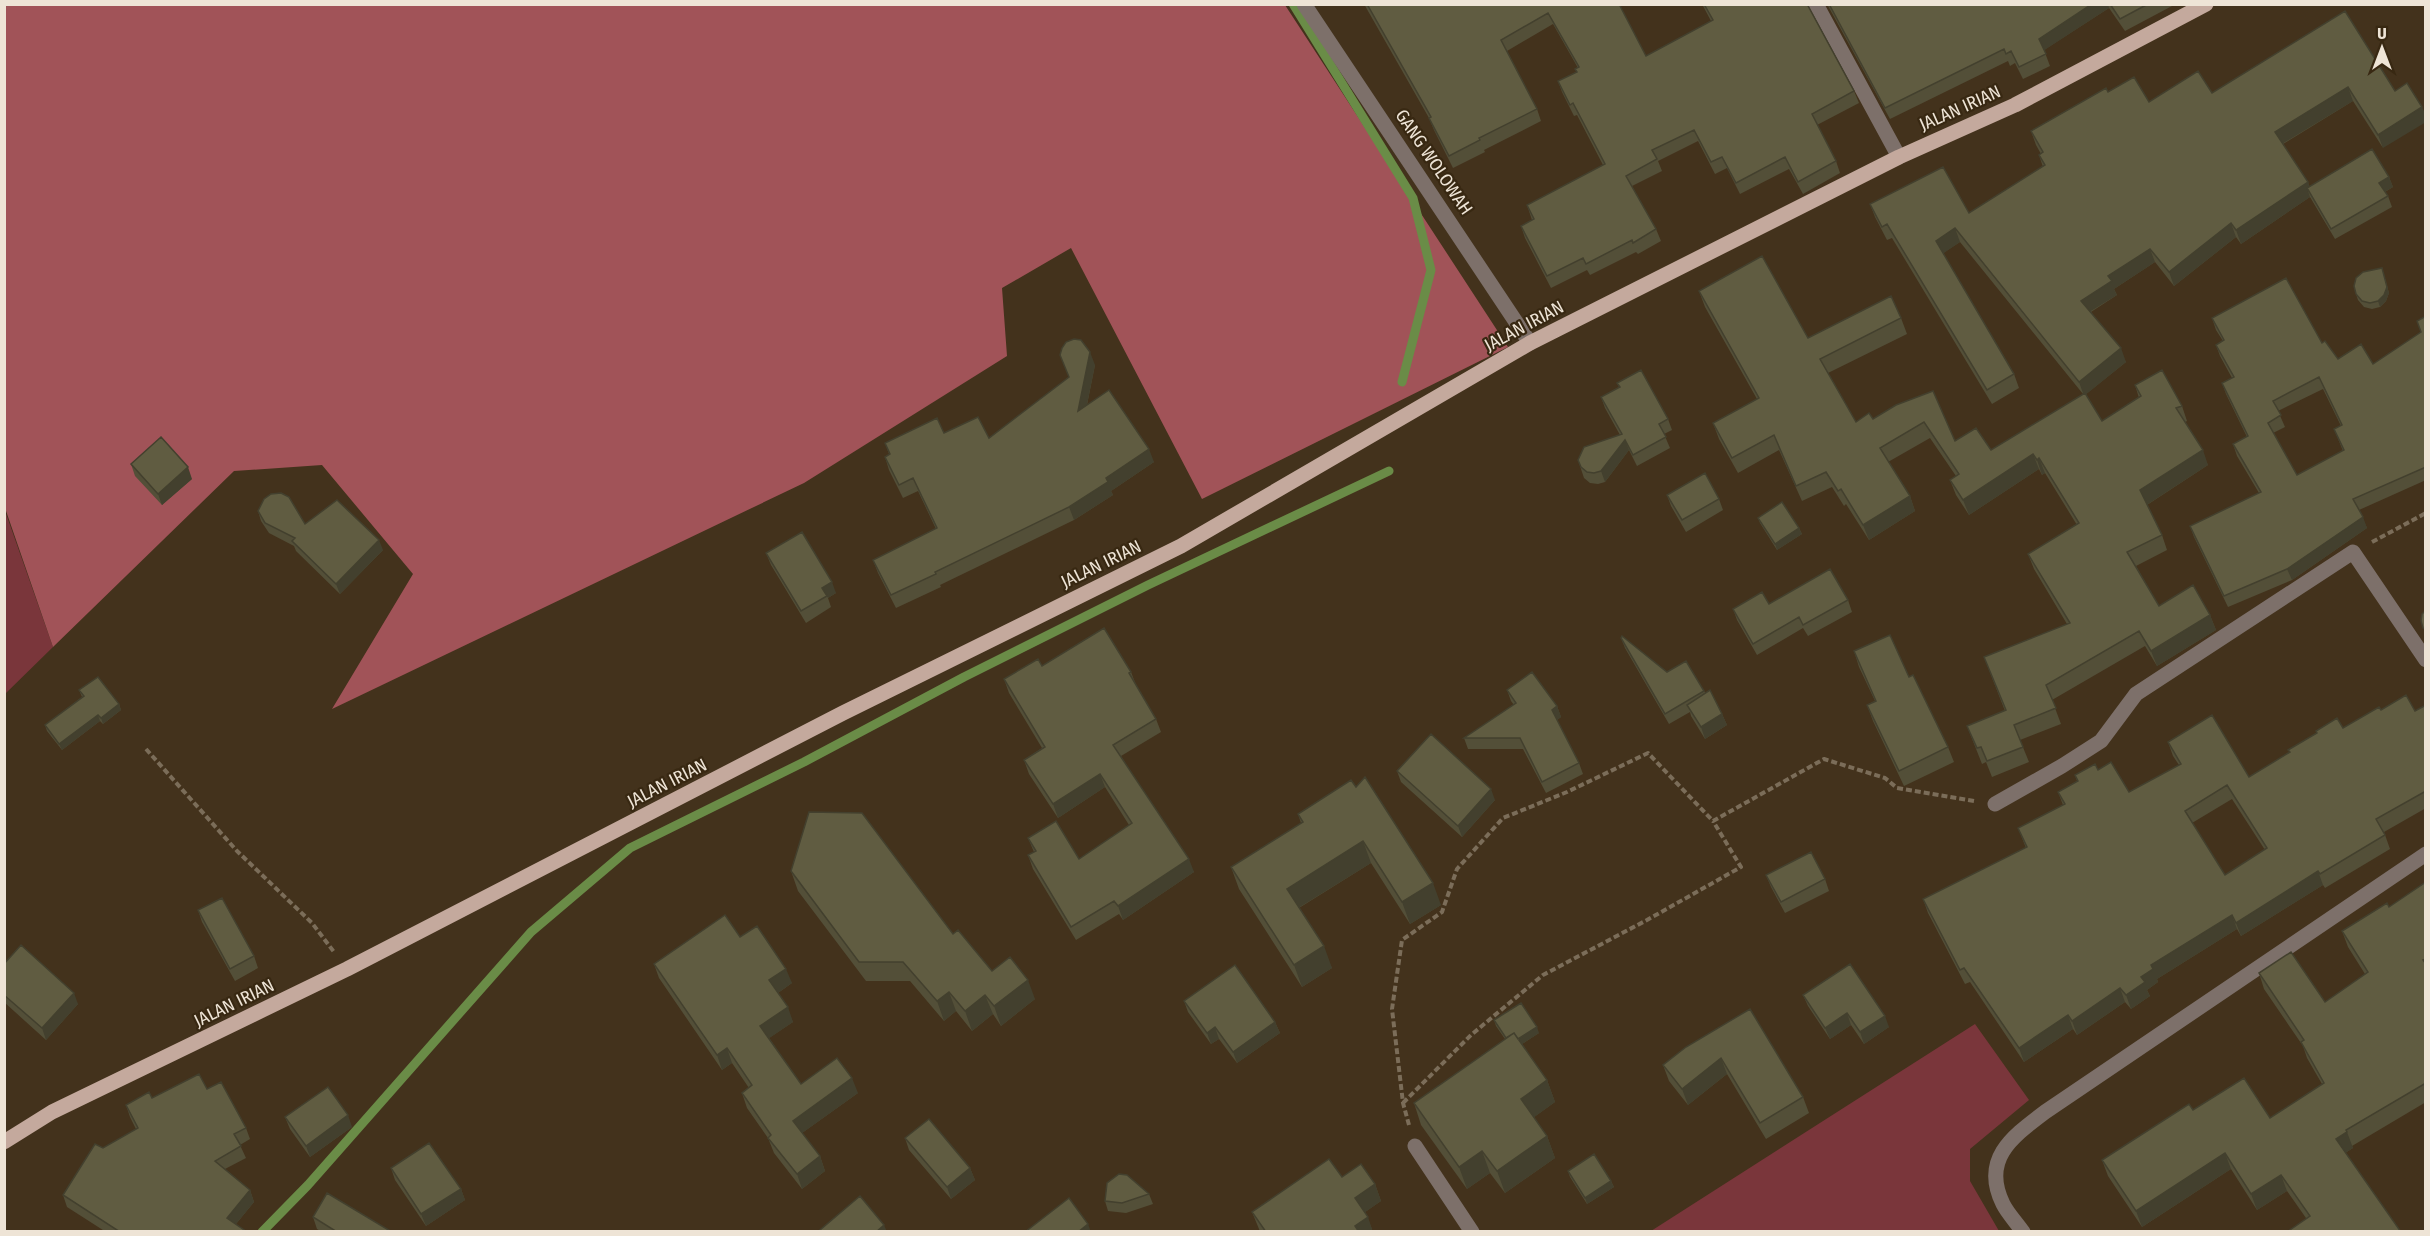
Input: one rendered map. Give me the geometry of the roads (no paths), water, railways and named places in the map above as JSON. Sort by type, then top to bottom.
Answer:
[{"type":"main road","name":"JALAN IRIAN","points":[[4,1142],[51,1112],[347,969],[843,713],[1181,546],[1530,343],[1899,157],[2015,105],[2206,4]]},
{"type":"street","name":"GANG WOLOWAH","points":[[1304,4],[1530,343]]},
{"type":"street","points":[[1816,4],[1899,157]]},
{"type":"street","points":[[1995,804],[2102,741],[2136,694],[2353,552],[2426,660]]},
{"type":"street","points":[[2023,1232],[2003,1205],[1995,1176],[2000,1154],[2016,1134],[2045,1112],[2426,854]]},
{"type":"street","points":[[1415,1146],[1472,1232]]},
{"type":"waterway","points":[[1293,4],[1413,198],[1431,270],[1402,382]]},
{"type":"waterway","points":[[262,1232],[308,1185],[531,932],[630,848],[804,762],[964,677],[1148,585],[1389,471]]}]
